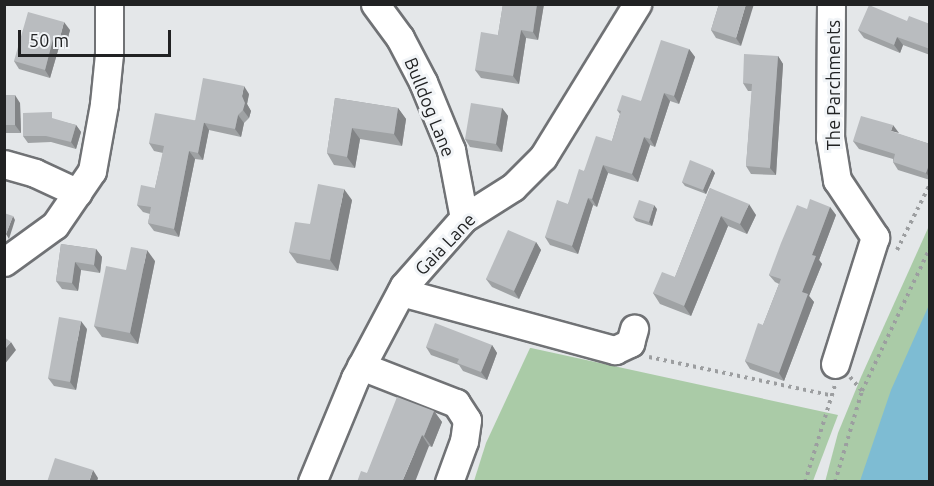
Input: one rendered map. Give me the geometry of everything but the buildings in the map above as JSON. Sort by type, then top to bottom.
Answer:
[{"type":"street","points":[[4,262],[55,225],[92,171],[109,54],[109,4]]},
{"type":"street","name":"Bulldog Lane","points":[[375,4],[400,38],[423,82],[451,150],[464,218]]},
{"type":"street","name":"Gaia Lane","points":[[312,482],[361,366],[401,292],[464,218],[513,187],[543,157],[637,4]]},
{"type":"street","name":"The Parchments","points":[[831,4],[830,137],[837,180],[875,237],[835,364]]},
{"type":"street","points":[[4,164],[35,173],[78,193]]},
{"type":"street","points":[[401,292],[615,350],[630,343],[634,328]]},
{"type":"street","points":[[361,366],[456,403],[467,420],[464,441],[449,482]]},
{"type":"path","points":[[835,482],[862,391],[930,248]]},
{"type":"path","points":[[615,350],[830,395]]},
{"type":"green space","points":[[929,226],[929,481],[825,482],[838,433]]},
{"type":"green space","points":[[530,348],[838,415],[813,481],[474,481],[486,443]]},
{"type":"water","points":[[929,305],[929,481],[860,481],[891,390]]}]
